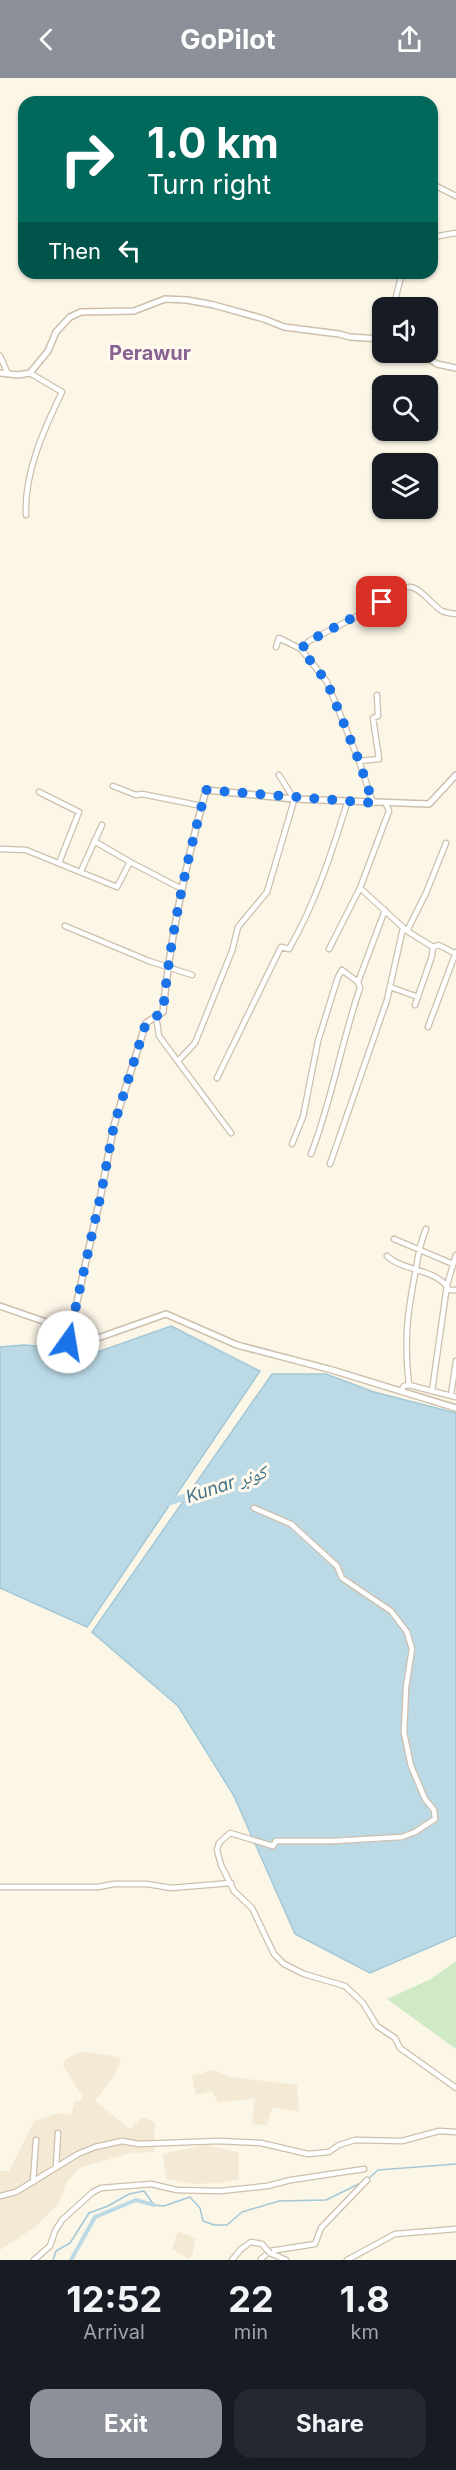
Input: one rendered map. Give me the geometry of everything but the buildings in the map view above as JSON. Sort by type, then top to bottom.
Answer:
[{"type":"street","points":[[438,187],[456,196]]},
{"type":"street","points":[[438,236],[456,233]]},
{"type":"street","points":[[396,297],[400,279]]},
{"type":"street","points":[[30,373],[48,351],[56,332],[70,317],[81,312],[134,311],[165,299],[214,305],[284,327],[372,338]]},
{"type":"street","points":[[0,356],[8,374]]},
{"type":"street","points":[[436,363],[456,368]]},
{"type":"street","points":[[0,373],[30,373],[62,392],[42,434],[26,491],[26,515]]},
{"type":"street","points":[[301,649],[309,641],[396,596],[400,591],[412,587],[420,590],[443,612],[456,614]]},
{"type":"street","points":[[276,647],[279,638],[301,649],[327,682],[359,761],[373,803]]},
{"type":"street","points":[[359,761],[379,759],[373,718],[378,716],[377,695]]},
{"type":"street","points":[[178,1061],[195,1043],[232,951],[238,927],[267,892],[294,799],[279,775]]},
{"type":"street","points":[[68,1342],[114,1125],[146,1023],[163,1012],[167,967],[182,889],[206,790],[294,799],[429,804],[456,775]]},
{"type":"street","points":[[112,786],[136,795],[142,794],[202,806]]},
{"type":"street","points":[[39,792],[79,812],[59,863]]},
{"type":"street","points":[[217,1078],[281,947],[288,949],[321,883],[348,800]]},
{"type":"street","points":[[329,949],[360,888],[389,811],[386,804]]},
{"type":"street","points":[[81,871],[102,825]]},
{"type":"street","points":[[94,841],[182,889]]},
{"type":"street","points":[[330,1164],[390,987],[405,929],[426,893],[446,843]]},
{"type":"street","points":[[0,849],[26,850],[117,887],[130,862]]},
{"type":"street","points":[[360,888],[405,929],[433,947]]},
{"type":"street","points":[[358,982],[385,910]]},
{"type":"street","points":[[65,926],[192,975]]},
{"type":"street","points":[[428,1027],[456,953],[438,945],[433,947]]},
{"type":"street","points":[[415,1005],[433,947]]},
{"type":"street","points":[[292,1144],[303,1117],[318,1041],[342,970],[358,982],[360,988],[340,1049],[323,1123],[311,1154]]},
{"type":"street","points":[[390,987],[418,997]]},
{"type":"street","points":[[156,1016],[159,1036],[231,1133]]},
{"type":"street","points":[[409,1385],[405,1345],[408,1306],[416,1268],[417,1250],[426,1229]]},
{"type":"street","points":[[394,1239],[453,1264]]},
{"type":"street","points":[[432,1391],[447,1285],[456,1255]]},
{"type":"street","points":[[387,1256],[394,1262],[416,1268],[447,1285],[449,1290],[456,1290]]},
{"type":"street","points":[[0,1306],[95,1339],[166,1314],[237,1346],[332,1370],[456,1408]]},
{"type":"street","points":[[401,1391],[404,1386],[409,1385],[454,1396],[456,1361]]},
{"type":"street","points":[[254,1508],[291,1524],[337,1566],[342,1578],[391,1611],[407,1632],[412,1649],[406,1687],[404,1732],[411,1766],[425,1799],[434,1810],[435,1819],[415,1832],[402,1836],[333,1841],[276,1841],[273,1846],[230,1833],[219,1843],[217,1850],[221,1865],[234,1891],[252,1908],[274,1954],[284,1964],[304,1974],[345,1986],[363,2003],[378,2026],[395,2038],[400,2048],[456,2088]]},
{"type":"street","points":[[0,1887],[98,1887],[114,1884],[147,1884],[171,1888],[231,1883]]},
{"type":"street","points":[[0,2196],[16,2192],[56,2167],[95,2147],[122,2141],[139,2144],[218,2141],[261,2143],[308,2154],[329,2152],[339,2145],[355,2140],[402,2141],[439,2131],[456,2132]]},
{"type":"street","points":[[56,2167],[58,2133]]},
{"type":"street","points":[[33,2182],[36,2140]]},
{"type":"street","points":[[34,2260],[50,2246],[62,2220],[93,2192],[101,2188],[151,2184],[177,2190],[220,2191],[267,2186],[364,2169]]},
{"type":"street","points":[[261,2259],[270,2251],[315,2244],[321,2228],[367,2180]]},
{"type":"street","points":[[347,2260],[395,2234],[456,2229]]},
{"type":"street","points":[[232,2260],[251,2242],[262,2244],[268,2252],[286,2260]]},
{"type":"shaded area","points":[[80,2051],[119,2057],[121,2060],[115,2074],[95,2101],[130,2129],[142,2117],[155,2122],[154,2152],[131,2153],[79,2168],[66,2183],[59,2203],[35,2227],[0,2250],[0,2171],[9,2171],[35,2120],[61,2113],[71,2115],[75,2101],[79,2102],[83,2097],[63,2066],[65,2060]]},
{"type":"shaded area","points":[[213,2070],[232,2077],[297,2085],[299,2111],[272,2108],[267,2126],[252,2123],[255,2099],[218,2102],[212,2091],[196,2095],[192,2076]]},
{"type":"shaded area","points":[[205,2145],[238,2152],[239,2179],[219,2183],[193,2184],[166,2179],[163,2154]]},
{"type":"shaded area","points":[[178,2232],[196,2238],[192,2256],[189,2259],[172,2249]]},
{"type":"green space","points":[[456,1961],[456,2049],[387,1999],[431,1979]]},
{"type":"water","points":[[171,1326],[260,1371],[87,1627],[0,1588],[0,1347],[24,1345],[64,1348],[89,1355]]},
{"type":"water","points":[[272,1374],[326,1374],[374,1392],[456,1413],[456,1936],[370,1973],[295,1934],[234,1796],[178,1706],[92,1632]]},
{"type":"waterway","name":"Kunar کونړ","points":[[166,1503],[195,1494]]},
{"type":"waterway","points":[[368,2179],[378,2170],[456,2164]]},
{"type":"waterway","points":[[53,2260],[56,2251],[70,2243],[89,2213],[108,2206],[129,2194],[144,2191],[154,2205],[164,2206],[190,2197],[200,2208],[203,2221],[214,2225],[227,2225],[242,2212],[279,2201],[326,2200],[361,2183]]},
{"type":"waterway","points":[[71,2260],[95,2217],[136,2200],[154,2205]]},
{"type":"district","name":"Perawur","points":[[150,353]]},
{"type":"route","points":[[68,1342],[114,1125],[146,1023],[163,1012],[168,956],[186,876],[188,857],[206,790],[294,799],[373,803],[359,761],[327,682],[301,649],[309,641],[382,602]]}]
